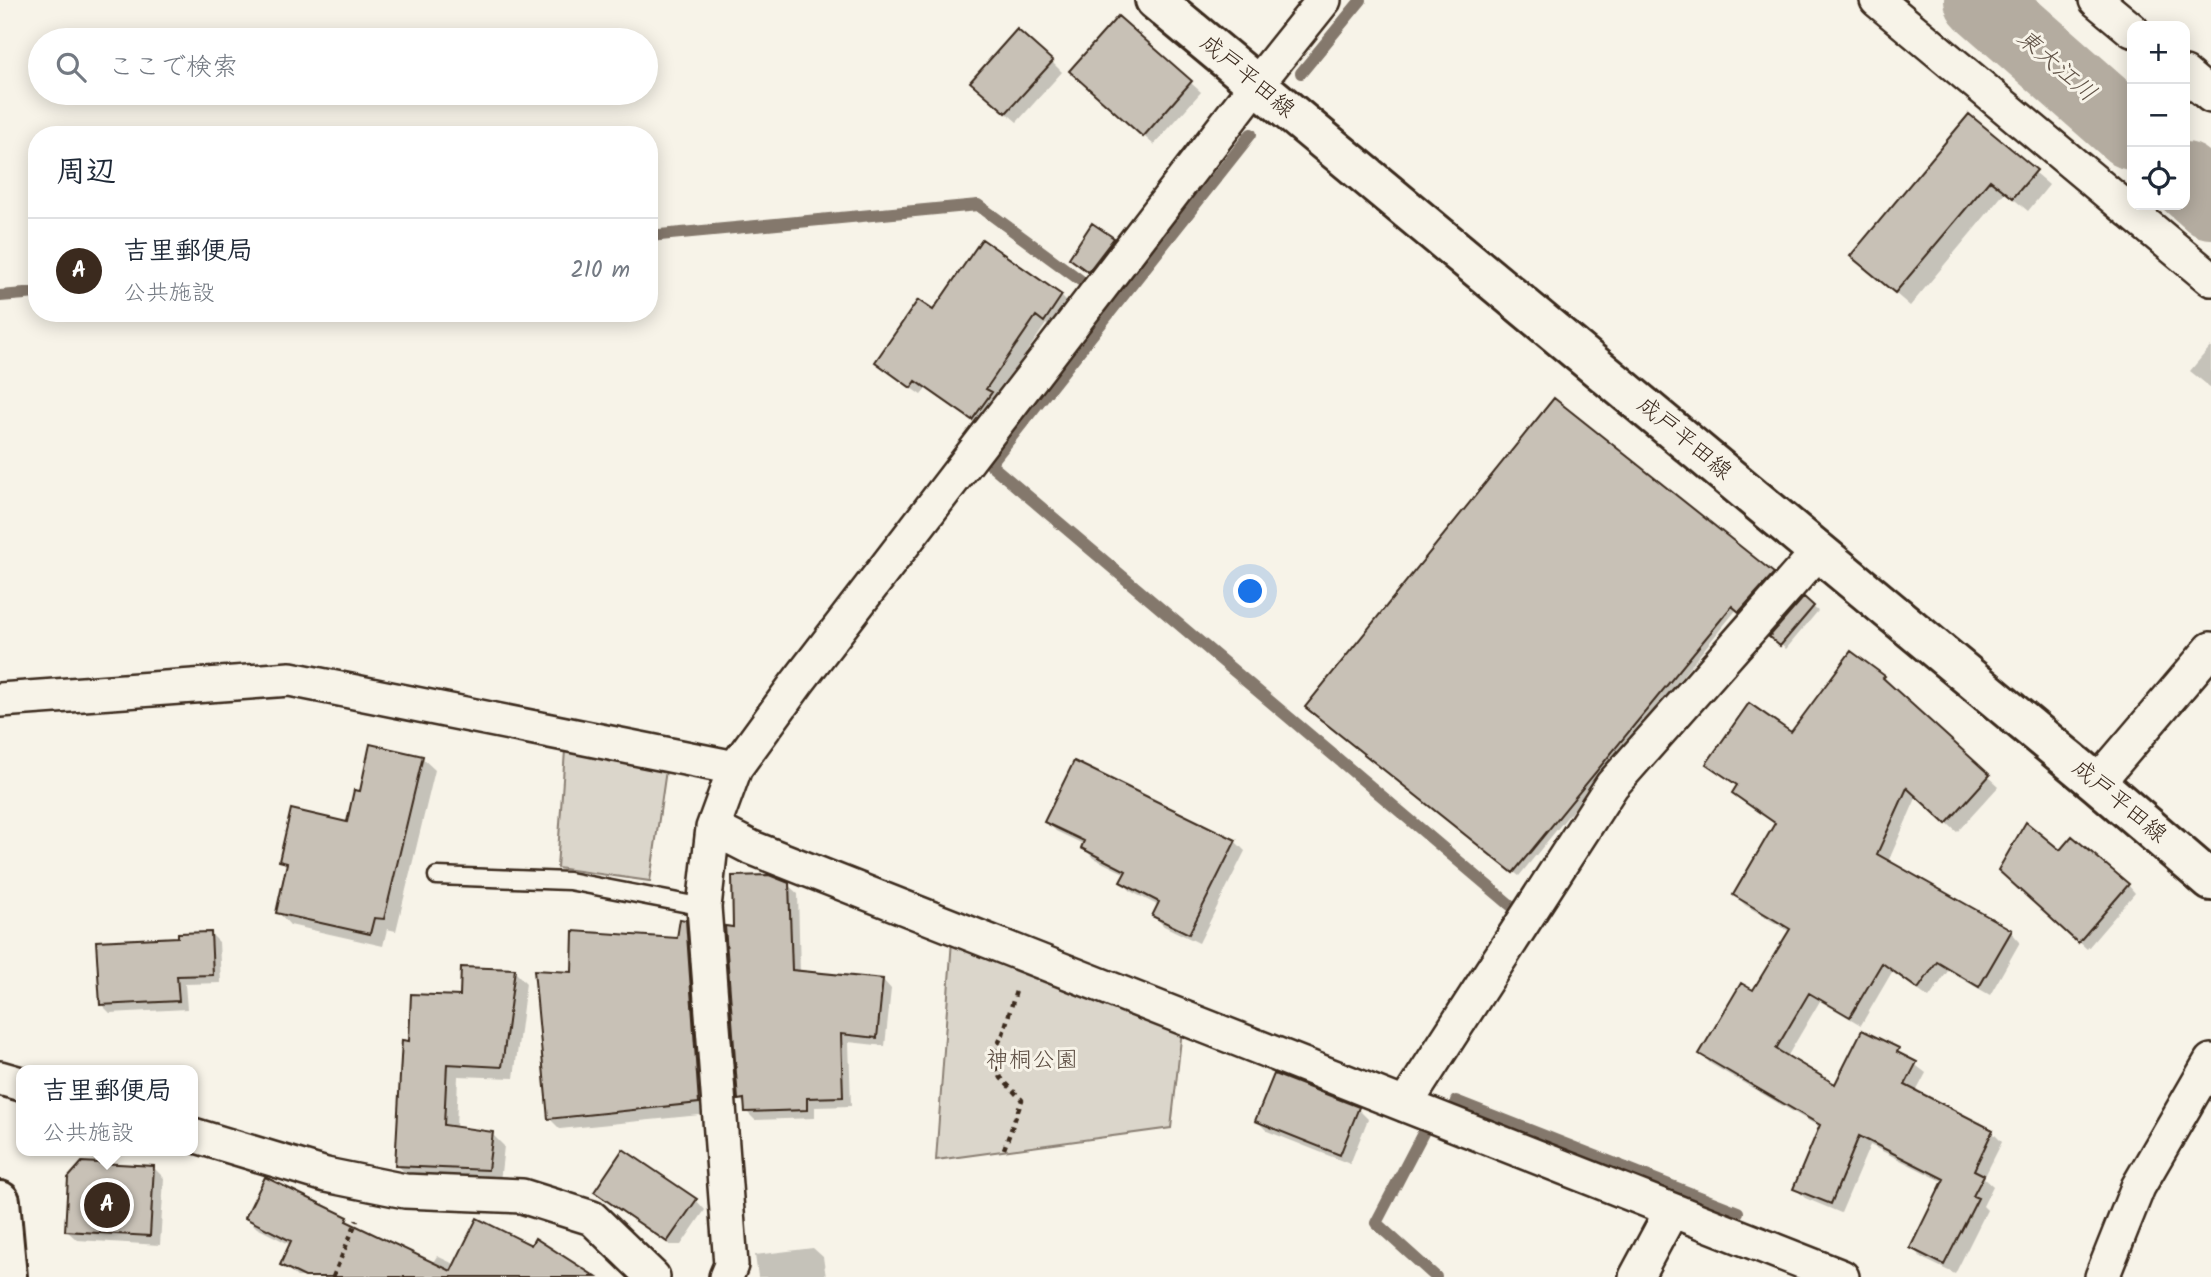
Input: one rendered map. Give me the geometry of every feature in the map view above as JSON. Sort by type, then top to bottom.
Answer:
[{"type":"main road","name":"成戸平田線","points":[[1155,0],[1819,551],[2211,881]]},
{"type":"main road","points":[[0,1201],[7,1277]]},
{"type":"street","points":[[726,1277],[731,1265],[704,907],[712,828],[735,768],[797,683],[1324,0]]},
{"type":"street","points":[[1877,0],[2211,279]]},
{"type":"street","points":[[2096,0],[2127,26]]},
{"type":"street","points":[[2190,78],[2211,96]]},
{"type":"street","points":[[1405,1105],[1612,785],[1819,551]]},
{"type":"street","points":[[2097,783],[2211,649]]},
{"type":"street","points":[[0,699],[290,679],[735,768]]},
{"type":"street","points":[[712,828],[750,848],[1842,1277]]},
{"type":"street","points":[[2102,1277],[2138,1187],[2211,1061]]},
{"type":"street","points":[[198,1137],[326,1175],[405,1191],[522,1196],[592,1218],[653,1277]]},
{"type":"street","points":[[1636,1277],[1671,1212]]},
{"type":"lane","points":[[437,876],[569,881],[704,907]]},
{"type":"path","points":[[1004,1149],[1022,1100],[1001,1078],[992,1056],[1003,1034],[1026,956]]},
{"type":"path","points":[[332,1277],[372,1184]]},
{"type":"green space","points":[[565,750],[666,770],[650,881],[557,868]]},
{"type":"green space","name":"神桐公園","points":[[952,940],[1182,1030],[1171,1128],[936,1160]]},
{"type":"building","points":[[1118,16],[1192,81],[1143,137],[1069,71]]},
{"type":"building","points":[[1017,29],[1053,61],[1006,113],[970,82]]},
{"type":"building","points":[[1969,114],[2037,170],[2013,198],[1990,180],[1895,293],[1850,256]]},
{"type":"building","points":[[1092,223],[1114,238],[1088,272],[1069,258]]},
{"type":"building","points":[[982,239],[1062,295],[1044,322],[1036,316],[986,389],[992,392],[972,420],[916,381],[911,388],[875,362],[918,300],[933,310]]},
{"type":"building","points":[[1554,398],[1774,573],[1739,612],[1732,606],[1513,873],[1305,707]]},
{"type":"building","points":[[1804,597],[1814,606],[1780,646],[1769,637]]},
{"type":"building","points":[[1851,651],[1885,676],[1883,678],[1990,775],[1946,824],[1907,788],[1877,854],[2012,930],[1979,987],[1937,962],[1918,989],[1882,963],[1850,1017],[1809,993],[1776,1049],[1835,1084],[1862,1030],[1899,1048],[1897,1052],[1917,1062],[1905,1085],[1993,1130],[1974,1170],[1984,1175],[1973,1196],[1978,1198],[1944,1265],[1910,1248],[1944,1179],[1859,1136],[1831,1204],[1793,1189],[1820,1125],[1699,1054],[1741,983],[1753,990],[1790,929],[1733,895],[1775,823],[1732,793],[1737,785],[1706,764],[1749,703],[1791,732]]},
{"type":"building","points":[[370,744],[423,756],[384,919],[374,918],[370,934],[276,913],[287,863],[279,861],[291,809],[347,822],[354,790],[360,791]]},
{"type":"building","points":[[1074,761],[1236,840],[1189,934],[1152,916],[1159,902],[1120,882],[1126,871],[1081,848],[1084,841],[1044,822]]},
{"type":"building","points":[[2026,822],[2060,850],[2072,836],[2129,884],[2078,943],[1998,870]]},
{"type":"building","points":[[769,875],[789,883],[792,970],[883,979],[877,1038],[841,1034],[843,1097],[807,1098],[807,1110],[745,1112],[744,1099],[738,1100],[725,926],[733,927],[732,876]]},
{"type":"building","points":[[680,919],[686,920],[699,1103],[548,1119],[534,970],[572,972],[573,931],[677,938]]},
{"type":"building","points":[[211,932],[213,975],[177,976],[179,1001],[100,1005],[96,941],[178,937],[178,933]]},
{"type":"building","points":[[461,967],[515,969],[502,1067],[447,1064],[444,1125],[493,1132],[488,1170],[395,1166],[402,1040],[409,1041],[411,994],[460,996]]},
{"type":"building","points":[[1274,1074],[1359,1107],[1340,1155],[1255,1121]]},
{"type":"building","points":[[623,1149],[697,1199],[667,1242],[594,1192]]},
{"type":"building","points":[[82,1162],[154,1166],[150,1236],[65,1231],[68,1178]]},
{"type":"building","points":[[265,1177],[348,1217],[346,1221],[451,1271],[477,1218],[531,1245],[535,1238],[596,1277],[305,1277],[280,1265],[291,1241],[245,1218]]},
{"type":"waterway","points":[[1301,73],[1361,0]]},
{"type":"waterway","name":"東大江川","points":[[1981,0],[2127,129]]},
{"type":"waterway","points":[[1251,134],[990,464],[1515,909]]},
{"type":"waterway","name":"東大江川","points":[[2190,183],[2211,202]]},
{"type":"waterway","points":[[658,235],[978,205],[1080,280]]},
{"type":"waterway","points":[[0,296],[28,294]]},
{"type":"waterway","points":[[1456,1101],[1738,1212]]},
{"type":"waterway","points":[[1423,1133],[1376,1223],[1436,1277]]},
{"type":"place","name":"吉里郵便局","points":[[107,1205]]}]
